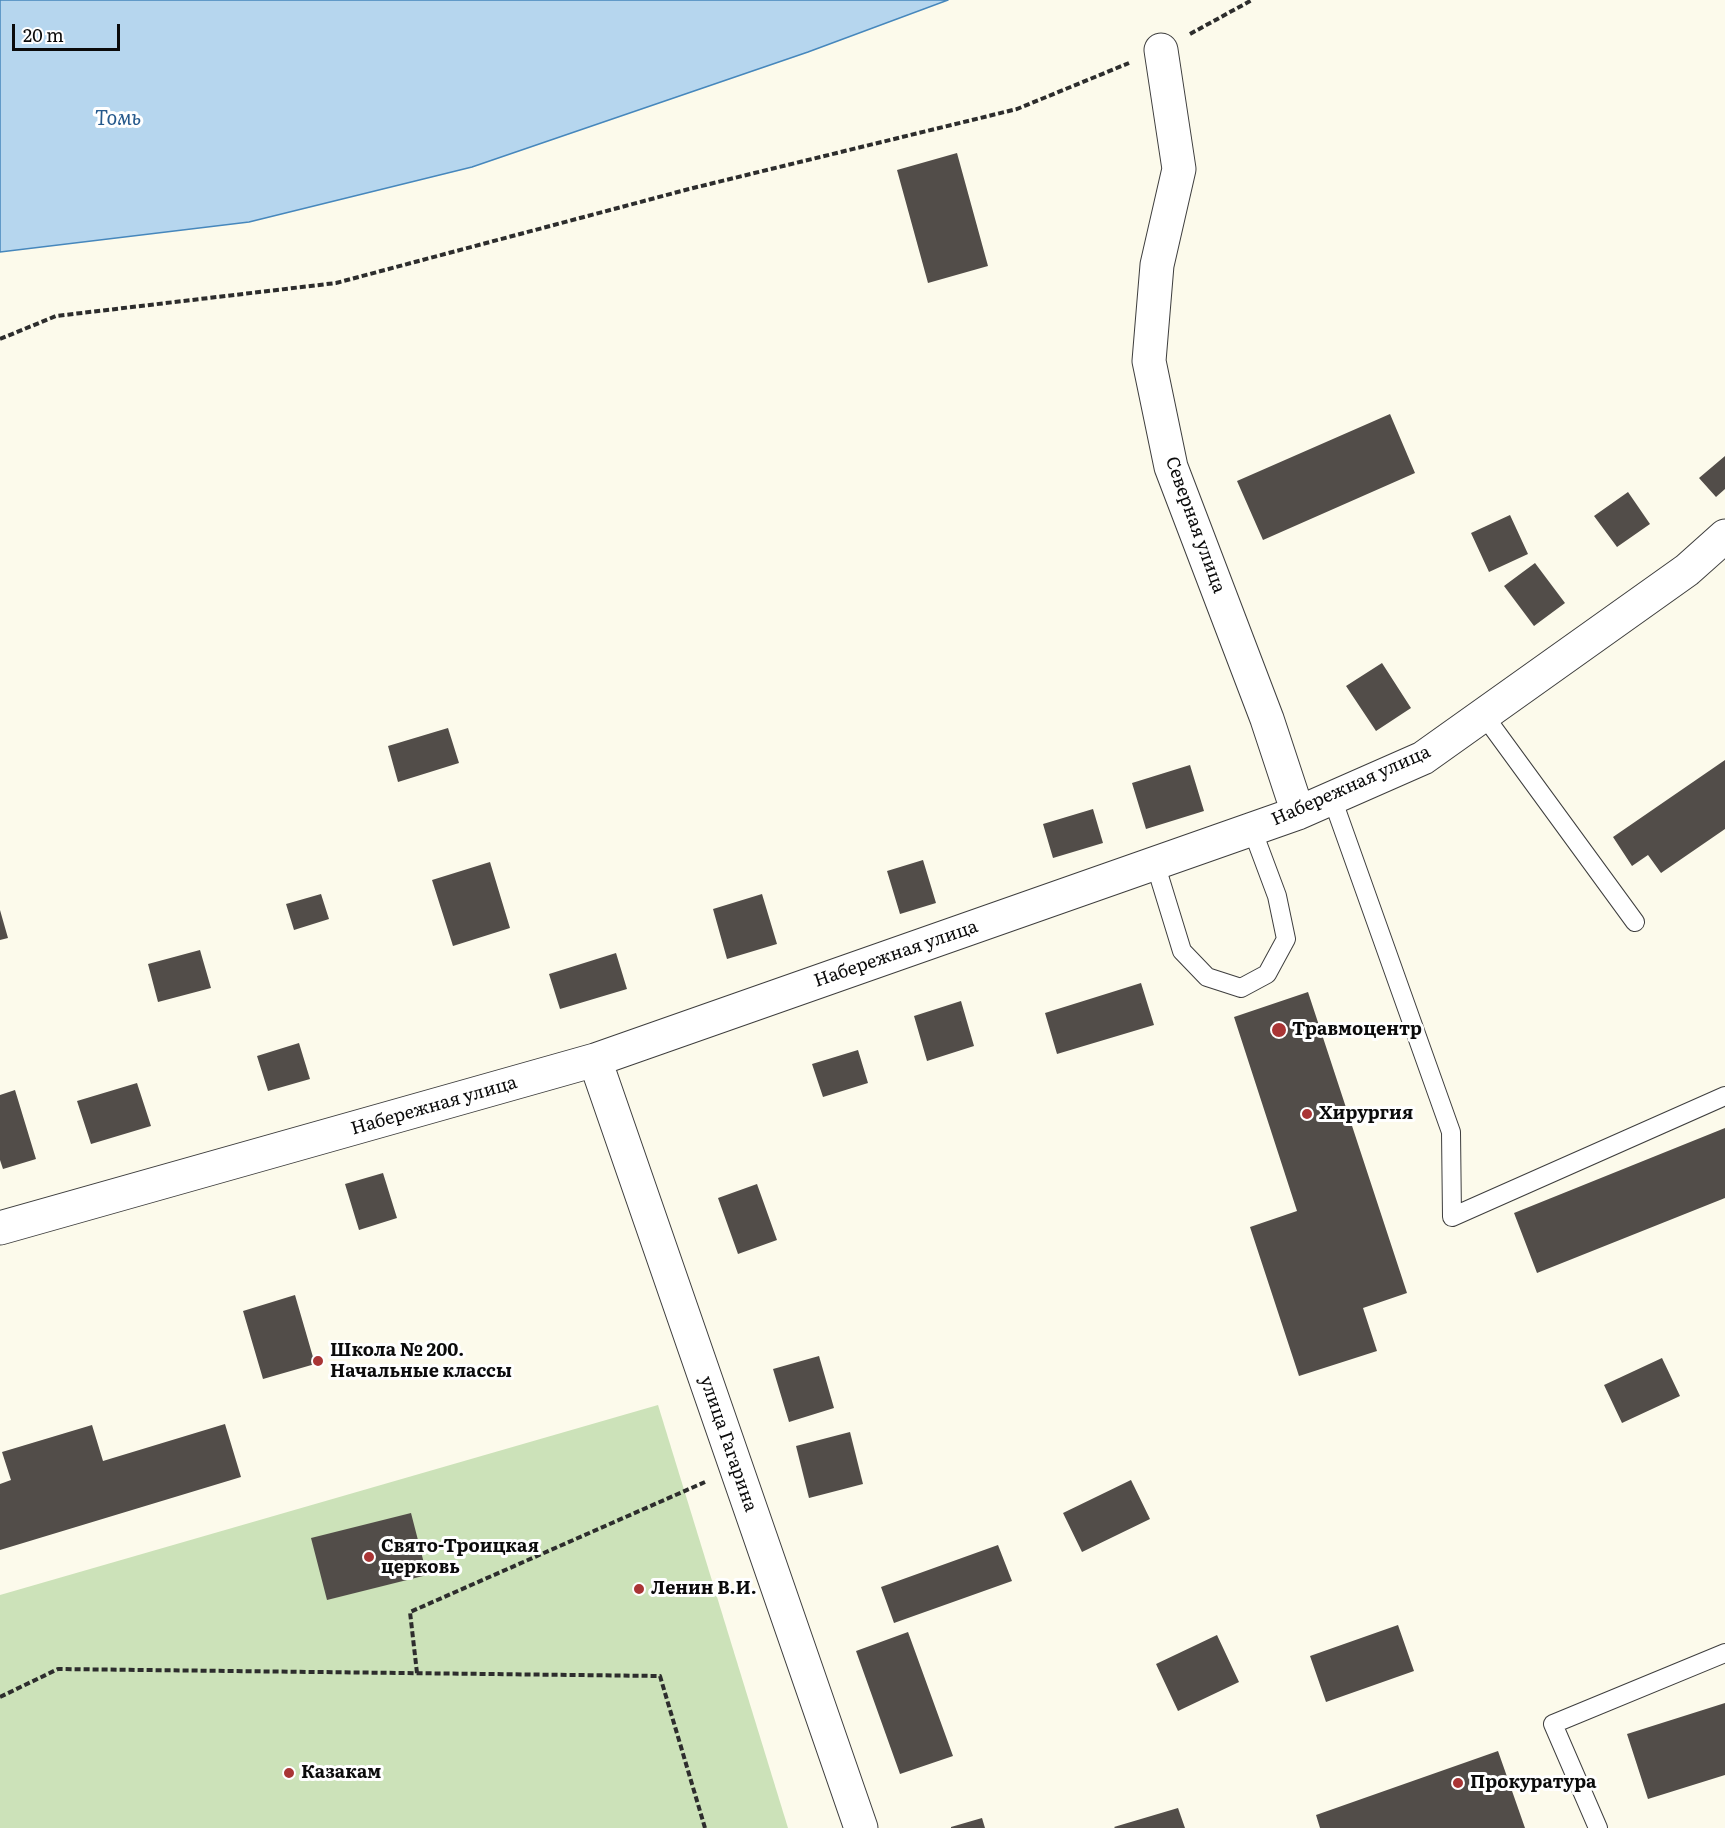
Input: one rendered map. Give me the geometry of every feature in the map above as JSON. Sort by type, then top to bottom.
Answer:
[{"type":"street","name":"Северная улица","points":[[1161,50],[1179,169],[1157,265],[1149,361],[1171,467],[1267,719],[1298,813]]},
{"type":"street","name":"Набережная улица","points":[[0,1228],[595,1060],[1298,813],[1423,758],[1687,570],[1725,536]]},
{"type":"street","name":"улица Гагарина","points":[[595,1060],[861,1828]]},
{"type":"lane","points":[[1483,714],[1635,922]]},
{"type":"lane","points":[[1332,798],[1451,1132],[1452,1217],[1725,1096]]},
{"type":"lane","points":[[1155,863],[1182,951],[1207,977],[1241,988],[1267,974],[1286,939],[1277,896],[1252,830]]},
{"type":"lane","points":[[1598,1828],[1553,1724],[1725,1653]]},
{"type":"path","points":[[0,339],[56,316],[336,283],[689,189],[1017,109],[1161,50],[1252,0]]},
{"type":"path","points":[[417,1673],[410,1612],[736,1469]]},
{"type":"path","points":[[0,1697],[58,1669],[660,1676],[705,1828]]},
{"type":"green space","points":[[658,1405],[788,1828],[0,1828],[0,1595]]},
{"type":"water","name":"Томь","points":[[0,0],[948,0],[808,52],[472,167],[249,222],[0,252]]},
{"type":"building","points":[[957,153],[988,266],[928,283],[897,170]]},
{"type":"building","points":[[1390,414],[1415,473],[1263,540],[1237,481]]},
{"type":"building","points":[[1725,456],[1725,489],[1716,497],[1699,478]]},
{"type":"building","points":[[1628,492],[1650,524],[1617,547],[1594,516]]},
{"type":"building","points":[[1510,515],[1528,554],[1489,572],[1471,533]]},
{"type":"building","points":[[1535,563],[1565,603],[1534,626],[1504,586]]},
{"type":"building","points":[[1382,663],[1411,708],[1376,731],[1346,686]]},
{"type":"building","points":[[448,728],[459,763],[398,782],[388,746]]},
{"type":"building","points":[[1725,760],[1725,829],[1661,873],[1648,855],[1632,866],[1613,837]]},
{"type":"building","points":[[1190,765],[1204,811],[1146,829],[1132,783]]},
{"type":"building","points":[[1093,809],[1103,843],[1053,858],[1043,824]]},
{"type":"building","points":[[923,860],[936,903],[900,914],[887,871]]},
{"type":"building","points":[[490,862],[510,928],[453,946],[432,880]]},
{"type":"building","points":[[321,894],[329,919],[294,930],[286,904]]},
{"type":"building","points":[[762,894],[777,944],[727,959],[713,909]]},
{"type":"building","points":[[0,910],[8,938],[0,940]]},
{"type":"building","points":[[200,950],[211,988],[158,1002],[148,964]]},
{"type":"building","points":[[616,953],[627,989],[560,1009],[549,974]]},
{"type":"building","points":[[1141,983],[1154,1025],[1057,1054],[1045,1013]]},
{"type":"building","name":"Хирургия","points":[[1308,992],[1407,1293],[1363,1308],[1377,1351],[1299,1376],[1250,1227],[1297,1211],[1234,1017]]},
{"type":"building","points":[[961,1001],[974,1046],[927,1061],[914,1016]]},
{"type":"building","points":[[299,1043],[310,1079],[268,1091],[257,1056]]},
{"type":"building","points":[[858,1050],[868,1083],[823,1097],[812,1064]]},
{"type":"building","points":[[137,1083],[151,1126],[91,1144],[77,1101]]},
{"type":"building","points":[[15,1090],[36,1159],[3,1169],[0,1160],[0,1095]]},
{"type":"building","points":[[1725,1128],[1725,1198],[1537,1273],[1514,1213]]},
{"type":"building","points":[[383,1173],[397,1218],[359,1230],[345,1184]]},
{"type":"building","points":[[757,1184],[777,1240],[738,1254],[718,1198]]},
{"type":"building","points":[[295,1295],[315,1364],[263,1379],[243,1311]]},
{"type":"building","points":[[819,1356],[834,1408],[789,1422],[773,1369]]},
{"type":"building","points":[[1662,1358],[1680,1396],[1622,1423],[1604,1385]]},
{"type":"building","points":[[225,1424],[241,1477],[0,1550],[0,1484],[11,1480],[2,1452],[92,1425],[103,1461]]},
{"type":"building","points":[[850,1432],[863,1484],[809,1498],[796,1446]]},
{"type":"building","points":[[1131,1480],[1150,1519],[1082,1552],[1063,1513]]},
{"type":"building","name":"Свято-Троицкая церковь","points":[[411,1513],[427,1575],[327,1600],[311,1538]]},
{"type":"building","points":[[998,1545],[1012,1581],[894,1623],[881,1587]]},
{"type":"building","points":[[1398,1625],[1414,1671],[1326,1702],[1310,1656]]},
{"type":"building","points":[[908,1632],[953,1756],[900,1774],[856,1651]]},
{"type":"building","points":[[1217,1635],[1239,1682],[1178,1711],[1156,1664]]},
{"type":"building","points":[[1725,1703],[1725,1775],[1648,1799],[1627,1734]]},
{"type":"building","name":"Прокуратура","points":[[1498,1751],[1525,1828],[1320,1828],[1316,1815]]},
{"type":"building","points":[[1178,1808],[1185,1828],[1114,1827]]},
{"type":"building","points":[[982,1818],[985,1828],[951,1828],[951,1827]]},
{"type":"place","name":"Травмоцентр","points":[[1279,1030]]},
{"type":"place","name":"Хирургия","points":[[1307,1114]]},
{"type":"place","name":"Школа № 200. Начальные классы","points":[[318,1361]]},
{"type":"place","name":"Свято-Троицкая церковь","points":[[369,1557]]},
{"type":"place","name":"Ленин В.И.","points":[[639,1589]]},
{"type":"place","name":"Казакам","points":[[289,1773]]},
{"type":"place","name":"Прокуратура","points":[[1458,1783]]}]
